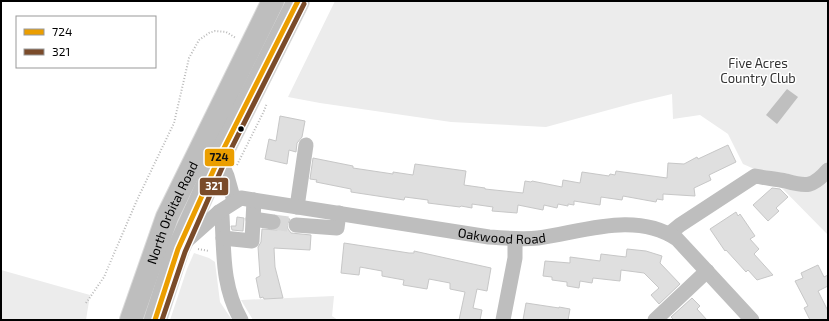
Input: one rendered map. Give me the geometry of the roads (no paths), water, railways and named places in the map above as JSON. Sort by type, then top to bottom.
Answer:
[{"type":"highway","name":"North Orbital Road","points":[[131,320],[167,217],[273,1]]},
{"type":"highway","name":"North Orbital Road","points":[[155,320],[186,249],[219,158],[298,1]]},
{"type":"street","points":[[297,207],[306,145]]},
{"type":"street","points":[[186,249],[219,212],[234,201],[227,176],[219,158]]},
{"type":"street","points":[[669,234],[680,225],[755,176],[800,185],[811,184],[820,179],[828,170]]},
{"type":"street","name":"Oakwood Road","points":[[234,201],[241,198],[516,240],[539,238],[612,225],[652,228],[669,234],[677,240],[752,320]]},
{"type":"street","points":[[223,238],[252,241],[254,200]]},
{"type":"street","points":[[219,212],[222,216],[225,276],[233,307],[240,320]]},
{"type":"street","points":[[296,225],[337,228],[339,213]]},
{"type":"street","points":[[253,220],[274,222]]},
{"type":"street","points":[[503,320],[515,258],[516,240]]},
{"type":"street","points":[[655,320],[707,271]]},
{"type":"tunnel","points":[[273,222],[296,225]]},
{"type":"park label","name":"Five Acres Country Club","points":[[758,70]]}]
